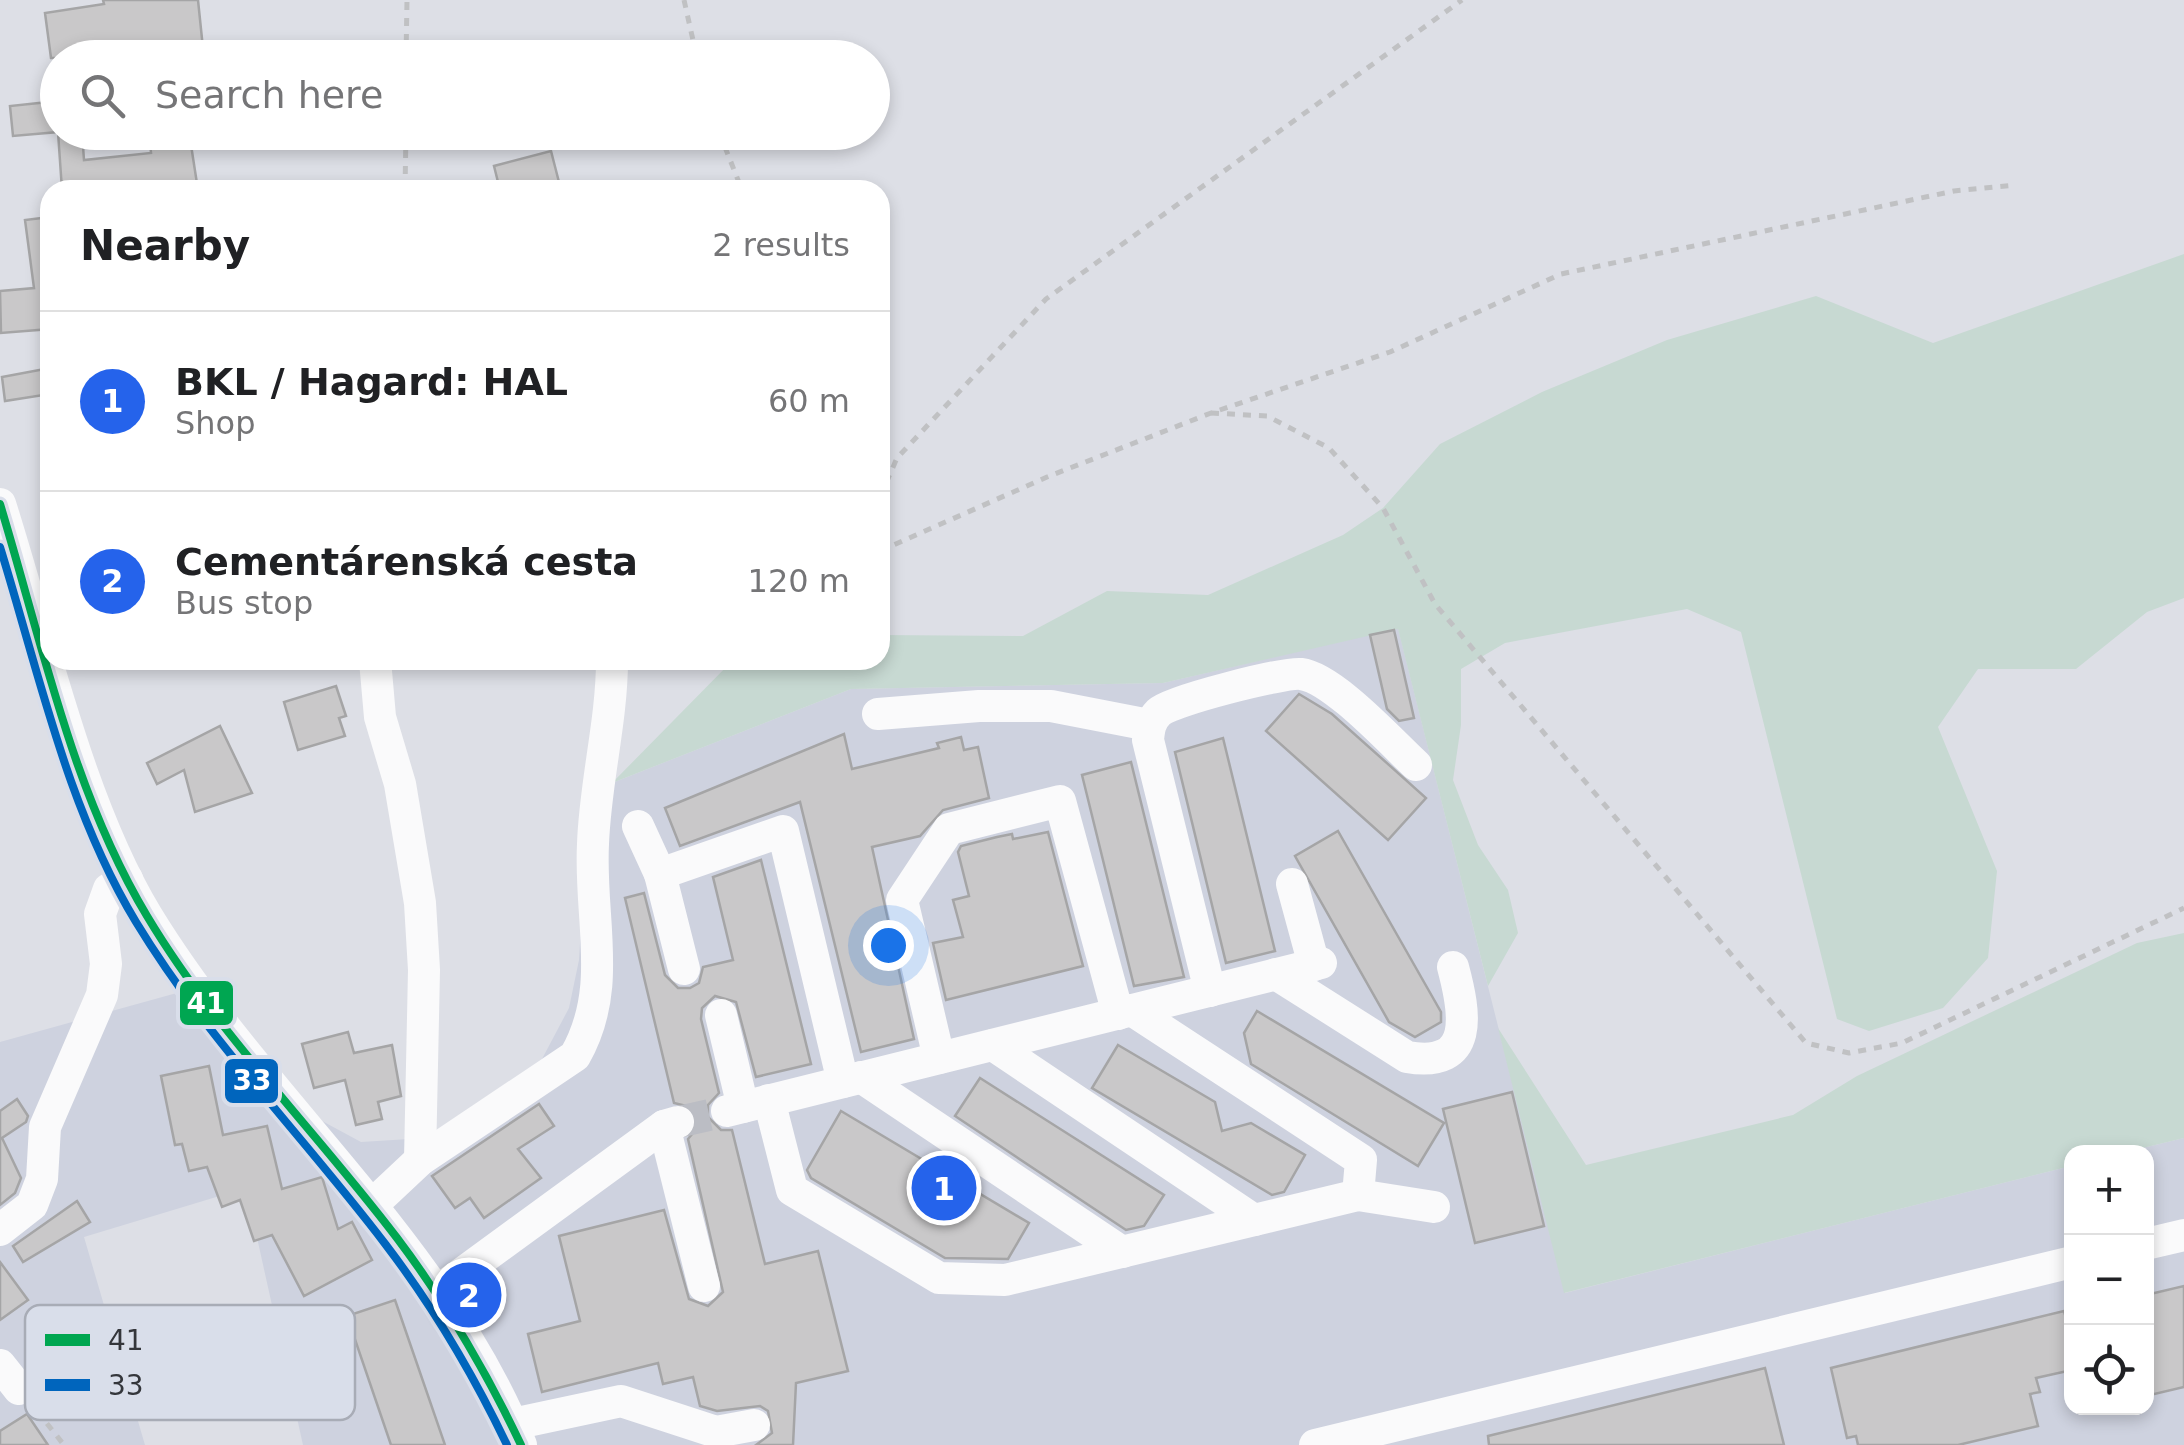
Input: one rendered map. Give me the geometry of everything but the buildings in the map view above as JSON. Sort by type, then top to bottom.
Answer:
[{"type":"street","points":[[0,504],[40,631]]},
{"type":"street","points":[[52,670],[127,879],[211,1010],[438,1291],[476,1352],[517,1434],[621,1401],[716,1432],[754,1424]]},
{"type":"street","points":[[377,670],[380,717],[400,784],[420,904],[424,970],[420,1160]]},
{"type":"street","points":[[371,1206],[420,1160],[576,1056],[590,1030],[600,968],[592,847],[611,670]]},
{"type":"street","points":[[1210,991],[1148,740],[1149,726],[1160,711],[1179,700],[1301,674],[1342,696],[1416,765]]},
{"type":"street","points":[[878,714],[980,706],[1051,706],[1149,726]]},
{"type":"street","points":[[939,1058],[902,900],[949,829],[1060,801],[1125,1012],[1360,1160],[1358,1196]]},
{"type":"street","points":[[638,826],[660,874],[684,969]]},
{"type":"street","points":[[660,874],[783,831],[852,1080],[1122,1252]]},
{"type":"street","points":[[0,1230],[32,1205],[42,1178],[45,1128],[102,995],[106,964],[100,914],[109,889],[127,879]]},
{"type":"street","points":[[747,1106],[1318,964],[1292,884]]},
{"type":"street","points":[[1276,974],[1406,1057],[1428,1060],[1446,1054],[1460,1038],[1466,1015],[1453,967]]},
{"type":"street","points":[[721,1014],[747,1106],[792,1190],[938,1278],[1004,1280],[1358,1196],[1434,1207]]},
{"type":"street","points":[[993,1045],[1254,1220]]},
{"type":"street","points":[[438,1291],[671,1124],[704,1286]]},
{"type":"street","points":[[2154,1242],[2184,1235]]},
{"type":"street","points":[[1316,1445],[2064,1264]]},
{"type":"path","points":[[406,0],[406,40]]},
{"type":"path","points":[[684,0],[692,40]]},
{"type":"path","points":[[890,475],[898,458],[1046,299],[1462,0]]},
{"type":"path","points":[[406,150],[406,180]]},
{"type":"path","points":[[726,150],[738,180]]},
{"type":"path","points":[[890,548],[1047,477],[1210,413],[1390,352],[1560,274],[1954,191],[2015,185]]},
{"type":"path","points":[[1210,413],[1267,416],[1329,448],[1383,508],[1435,604],[1806,1043],[1849,1053],[1902,1042],[2170,910],[2184,908]]},
{"type":"path","points":[[44,1420],[64,1445]]},
{"type":"shaded area","points":[[2184,254],[2184,598],[2147,612],[2076,669],[1978,669],[1938,727],[1997,871],[1988,958],[1943,1008],[1869,1031],[1837,1019],[1741,632],[1687,609],[1505,643],[1461,669],[1461,725],[1453,780],[1478,845],[1508,890],[1518,933],[1488,986],[1398,629],[1163,683],[851,689],[612,783],[723,670],[890,670],[890,635],[1023,636],[1107,591],[1208,595],[1343,535],[1383,508],[1440,444],[1542,392],[1667,340],[1816,296],[1933,343]]},
{"type":"shaded area","points":[[1398,628],[1565,1293],[2064,1168],[2064,1415],[2154,1415],[2154,1145],[2184,1138],[2184,1445],[303,1445],[297,1420],[355,1420],[355,1305],[272,1305],[246,1188],[84,1237],[104,1305],[25,1305],[25,1420],[138,1420],[145,1445],[0,1445],[0,1042],[202,986],[311,1115],[361,1142],[425,1138],[542,1059],[569,1008],[579,960],[587,825],[612,783],[851,689],[1163,683]]},
{"type":"shaded area","points":[[2184,933],[2184,1138],[2154,1145],[2064,1145],[2064,1168],[1564,1293],[1498,1028],[1586,1165],[1793,1115],[1857,1076],[2137,943]]},
{"type":"tunnel","points":[[678,1122],[727,1111]]},
{"type":"transit line","name":"41","points":[[0,504],[40,644]]},
{"type":"transit line","name":"33","points":[[0,547],[73,786],[91,833],[136,922],[193,1007],[404,1269],[452,1342],[507,1445]]},
{"type":"transit line","name":"41","points":[[47,670],[98,818],[147,916],[235,1041],[366,1198],[432,1287],[521,1445]]},
{"type":"place","name":"BKL / Hagard: HAL","points":[[944,1188]]},
{"type":"place","name":"Cementárenská cesta","points":[[469,1295]]}]
